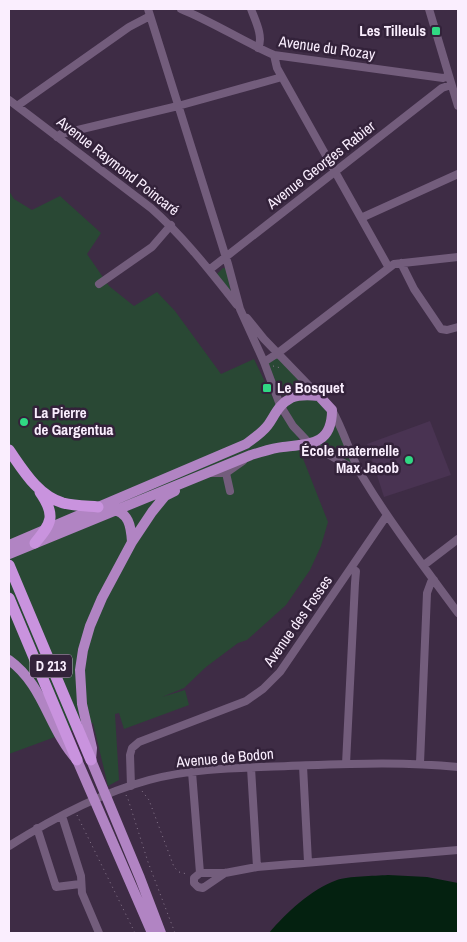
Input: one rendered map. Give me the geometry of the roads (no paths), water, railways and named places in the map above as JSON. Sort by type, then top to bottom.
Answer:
[{"type":"highway","points":[[9,450],[46,501],[51,516],[48,528],[35,543]]},
{"type":"highway","points":[[30,478],[50,498],[74,505],[98,507]]},
{"type":"highway","name":"D 213","points":[[10,568],[91,760]]},
{"type":"highway","name":"D 213","points":[[9,598],[77,760]]},
{"type":"main road","points":[[9,544],[246,444],[268,424],[280,405],[291,398],[302,395],[319,396]]},
{"type":"main road","name":"Avenue Raymond Poincaré","points":[[319,396],[332,410]]},
{"type":"main road","points":[[9,554],[252,455],[280,447],[310,444],[328,432],[332,422],[332,410]]},
{"type":"main road","points":[[91,760],[92,748],[80,691],[80,670],[83,650],[90,626],[102,598],[132,542],[152,512],[165,496],[206,473]]},
{"type":"main road","points":[[98,507],[115,510],[125,516],[131,524],[132,542]]},
{"type":"main road","points":[[9,660],[25,675],[36,690],[46,706],[66,748],[77,760]]},
{"type":"main road","name":"D 213","points":[[77,760],[152,933]]},
{"type":"main road","name":"D 213","points":[[91,760],[161,933]]},
{"type":"street","name":"Avenue du Rozay","points":[[181,9],[206,19],[274,55],[452,80]]},
{"type":"street","points":[[251,9],[260,38],[258,48]]},
{"type":"street","points":[[429,9],[452,80],[458,106]]},
{"type":"street","points":[[17,106],[149,12],[226,258],[240,309]]},
{"type":"street","points":[[274,55],[277,68],[389,268]]},
{"type":"street","points":[[58,137],[61,134],[178,106],[282,77]]},
{"type":"street","name":"Avenue Georges Rabier","points":[[209,270],[452,80]]},
{"type":"street","name":"Avenue Raymond Poincaré","points":[[9,100],[171,225],[187,242],[264,339],[319,396]]},
{"type":"street","points":[[361,218],[458,174]]},
{"type":"street","points":[[99,284],[152,247],[171,225]]},
{"type":"street","points":[[265,365],[394,264],[458,257]]},
{"type":"street","points":[[401,263],[414,288],[441,329],[447,330],[458,327]]},
{"type":"street","name":"Avenue Raymond Poincaré","points":[[240,309],[265,365],[280,405],[293,426],[310,444],[361,473]]},
{"type":"street","name":"Avenue Raymond Poincaré","points":[[332,410],[361,473],[387,516],[458,613]]},
{"type":"street","points":[[206,473],[226,473],[252,455]]},
{"type":"street","points":[[226,473],[230,491]]},
{"type":"street","name":"Avenue des Fosses","points":[[132,785],[130,754],[132,748],[139,742],[246,700],[263,689],[280,672],[387,516]]},
{"type":"street","points":[[424,565],[458,539]]},
{"type":"street","points":[[346,764],[356,571],[352,569]]},
{"type":"street","points":[[420,763],[427,593],[431,582],[434,580]]},
{"type":"street","name":"Avenue de Bodon","points":[[9,846],[37,828],[62,816],[132,785],[152,779],[192,772],[346,764],[420,763],[458,767]]},
{"type":"street","points":[[304,766],[308,862]]},
{"type":"street","points":[[251,768],[258,867]]},
{"type":"street","points":[[192,772],[200,873]]},
{"type":"street","points":[[62,816],[81,876],[82,893],[99,933]]},
{"type":"street","points":[[37,828],[56,887],[80,884]]},
{"type":"street","points":[[225,873],[206,886],[200,888],[195,885],[194,878],[200,873],[225,873],[258,867],[308,862],[458,850]]},
{"type":"street","points":[[200,873],[208,878],[209,882],[206,886]]},
{"type":"place","name":"Les Tilleuls","points":[[436,31]]},
{"type":"place","name":"Le Bosquet","points":[[267,388]]},
{"type":"place","name":"La Pierre de Gargentua","points":[[24,422]]},
{"type":"place","name":"École maternelle Max Jacob","points":[[409,460]]}]
